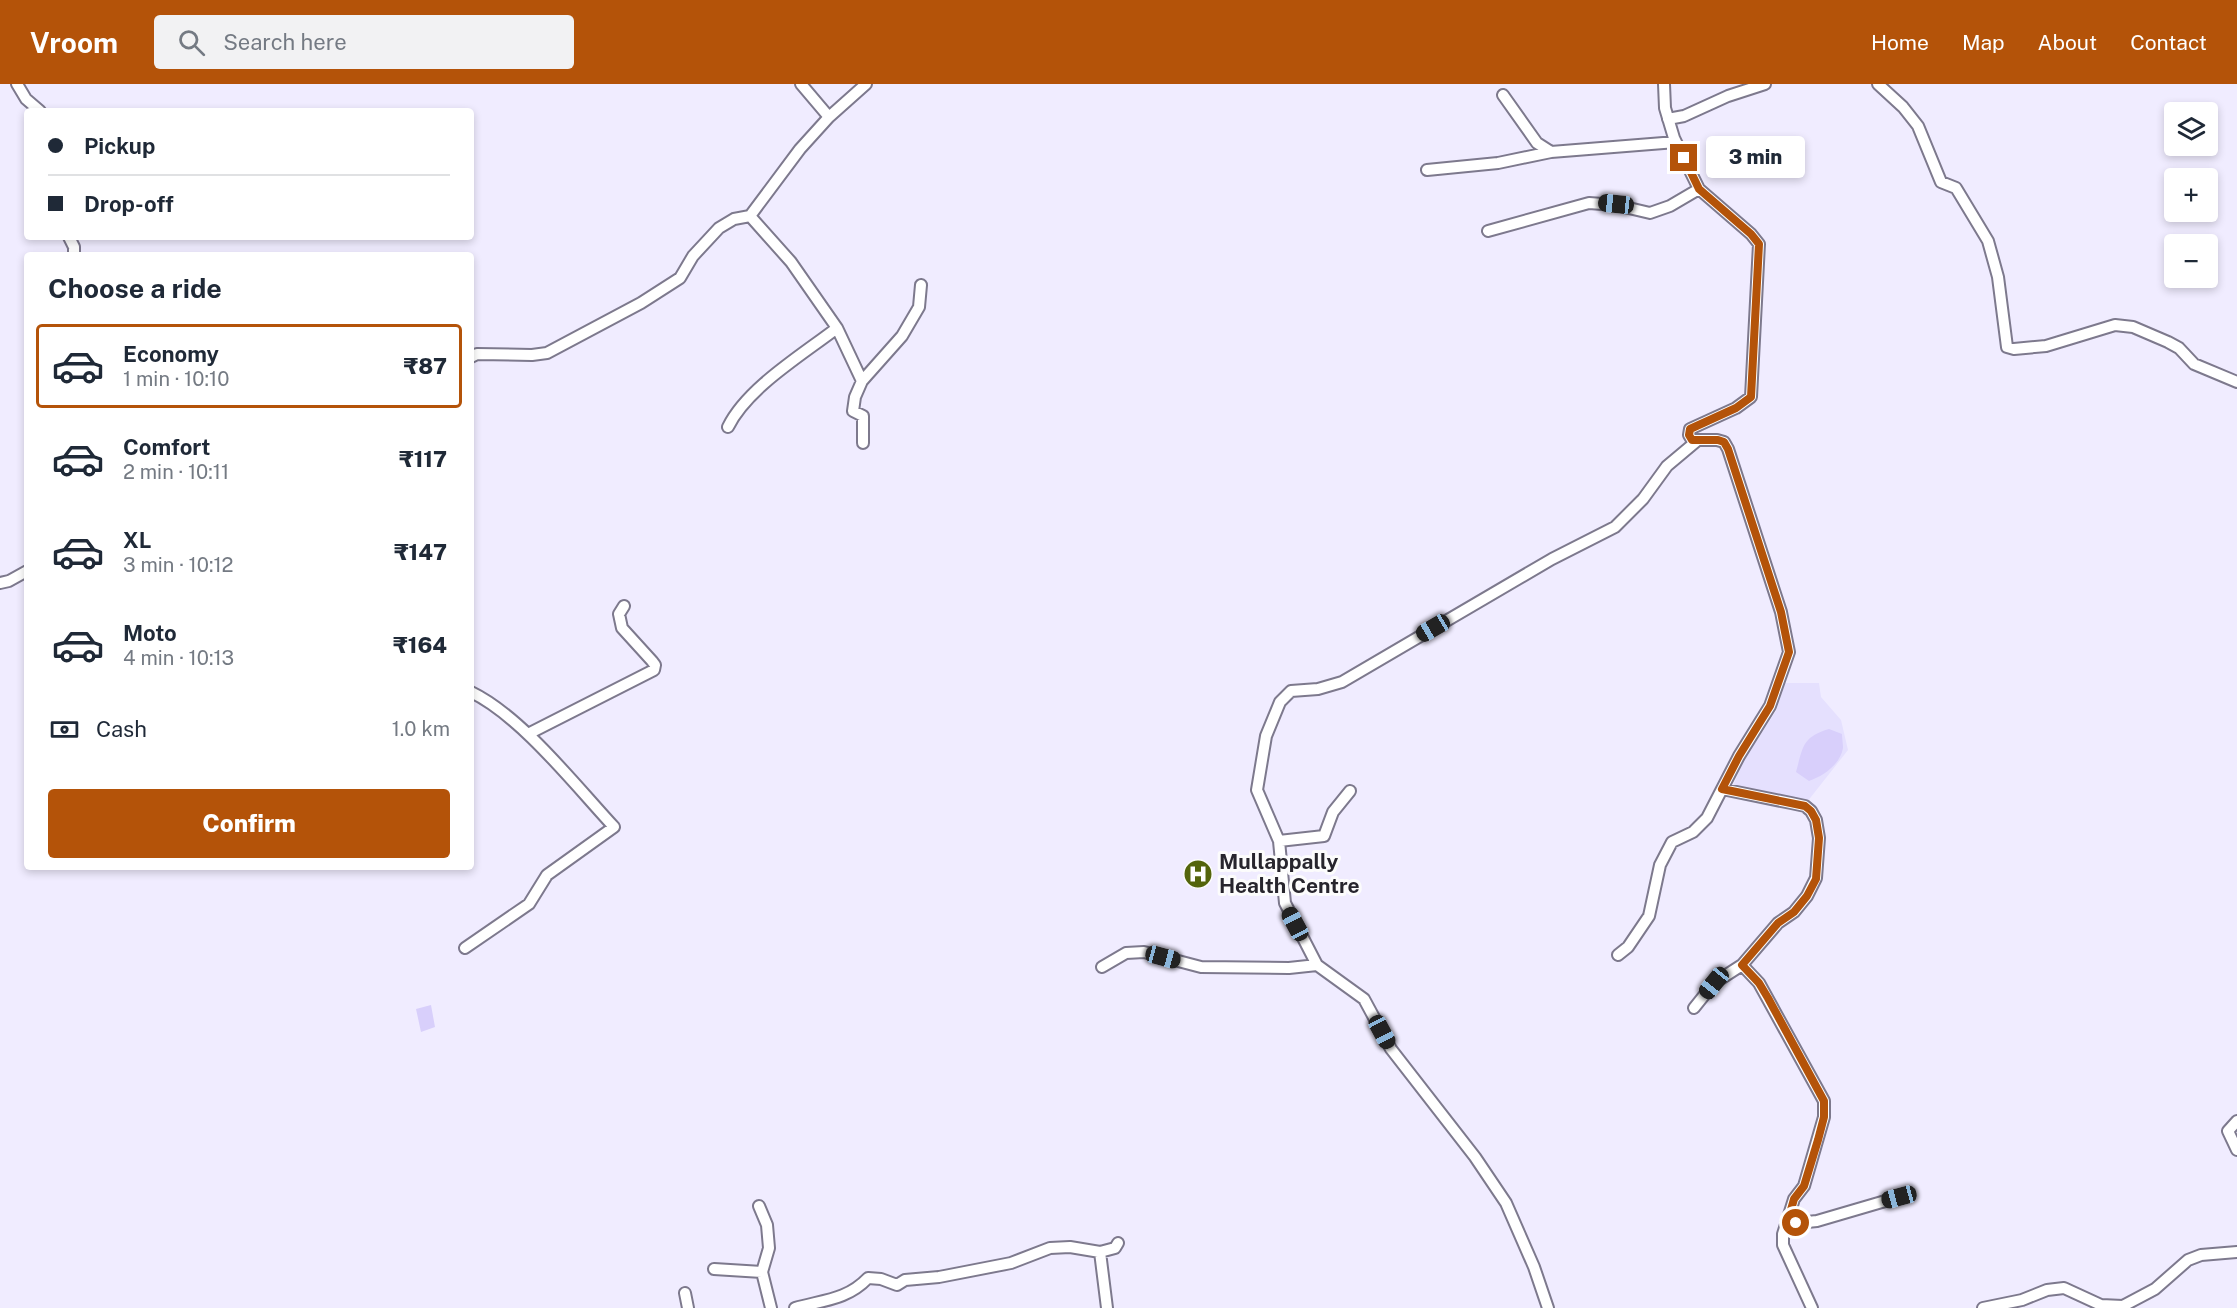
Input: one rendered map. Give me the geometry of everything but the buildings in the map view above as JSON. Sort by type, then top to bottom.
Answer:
[{"type":"street","points":[[17,84],[26,99],[36,108]]},
{"type":"street","points":[[801,84],[829,117]]},
{"type":"street","points":[[474,356],[547,353],[641,303],[680,278],[693,256],[719,228],[734,219],[750,216],[800,149],[829,117],[866,84]]},
{"type":"street","points":[[1618,955],[1628,947],[1648,916],[1660,865],[1672,842],[1694,832],[1707,819],[1739,756],[1770,706],[1789,652],[1781,612],[1728,449],[1724,442],[1692,440],[1689,435],[1690,429],[1736,408],[1751,397],[1759,244],[1751,234],[1699,189],[1676,142],[1668,118],[1665,108],[1664,84]]},
{"type":"street","points":[[1668,118],[1684,116],[1728,96],[1765,84]]},
{"type":"street","points":[[1878,84],[1903,106],[1918,126],[1941,182],[1956,188],[1988,241],[1998,277],[2007,347],[2014,349],[2046,346],[2115,325],[2133,327],[2179,348],[2194,364],[2237,382]]},
{"type":"street","points":[[1503,95],[1537,143],[1551,152]]},
{"type":"street","points":[[1427,170],[1498,163],[1551,152],[1676,142]]},
{"type":"street","points":[[1488,231],[1588,203],[1616,204],[1650,213],[1670,206],[1699,189]]},
{"type":"street","points":[[750,216],[791,262],[837,328],[862,381]]},
{"type":"street","points":[[863,443],[863,416],[853,411],[855,397],[862,381],[902,336],[919,308],[921,285]]},
{"type":"street","points":[[728,427],[735,414],[750,396],[837,328]]},
{"type":"street","points":[[1548,1308],[1534,1267],[1506,1203],[1481,1166],[1390,1049],[1364,999],[1317,964],[1285,903],[1279,841],[1257,790],[1266,736],[1280,702],[1291,691],[1342,682],[1552,559],[1615,527],[1643,499],[1667,466],[1698,440]]},
{"type":"street","points":[[0,583],[24,573]]},
{"type":"street","points":[[528,734],[654,670],[655,665],[652,661],[622,628],[619,614],[624,606]]},
{"type":"street","points":[[465,948],[529,904],[547,875],[614,827],[528,734],[482,697],[474,693]]},
{"type":"street","points":[[1694,1008],[1714,983],[1742,965],[1778,923],[1794,912],[1807,896],[1816,879],[1819,838],[1816,820],[1811,811],[1805,806],[1722,789]]},
{"type":"street","points":[[1279,841],[1324,836],[1333,812],[1350,791]]},
{"type":"street","points":[[1102,967],[1126,953],[1144,952],[1201,967],[1289,968],[1317,964]]},
{"type":"street","points":[[1742,965],[1759,983],[1824,1101],[1824,1117],[1804,1186],[1794,1199],[1783,1234],[1783,1245],[1812,1308]]},
{"type":"street","points":[[2237,1121],[2228,1131],[2237,1150]]},
{"type":"street","points":[[1787,1224],[1817,1221],[1899,1197]]},
{"type":"street","points":[[759,1206],[766,1225],[769,1248],[762,1272],[771,1308]]},
{"type":"street","points":[[795,1308],[847,1295],[868,1278],[881,1279],[897,1285],[905,1280],[939,1277],[1011,1263],[1050,1248],[1070,1247],[1100,1252],[1115,1248],[1118,1243]]},
{"type":"street","points":[[1100,1252],[1107,1308]]},
{"type":"street","points":[[1983,1308],[2022,1300],[2047,1290],[2064,1288],[2100,1305],[2127,1306],[2155,1289],[2188,1260],[2201,1255],[2237,1252]]},
{"type":"street","points":[[714,1269],[762,1272]]},
{"type":"street","points":[[685,1293],[688,1308]]},
{"type":"shaded area","points":[[1785,683],[1819,683],[1821,697],[1841,720],[1848,750],[1807,802],[1732,788],[1744,760],[1776,711]]},
{"type":"shaded area","points":[[1829,729],[1842,734],[1841,754],[1835,765],[1809,781],[1796,772],[1802,750],[1813,736]]},
{"type":"shaded area","points":[[431,1005],[435,1027],[421,1032],[416,1009]]},
{"type":"place","name":"Mullappally Health Centre","points":[[1198,874]]},
{"type":"route","points":[[1684,158],[1699,189],[1751,234],[1759,244],[1751,397],[1736,408],[1690,429],[1689,435],[1692,440],[1724,442],[1728,449],[1781,612],[1789,652],[1770,706],[1739,756],[1722,789],[1805,806],[1816,820],[1819,838],[1816,879],[1807,896],[1794,912],[1778,923],[1742,965],[1759,983],[1777,1012],[1824,1101],[1824,1117],[1818,1140],[1804,1186],[1794,1199],[1787,1224],[1796,1223]]}]
